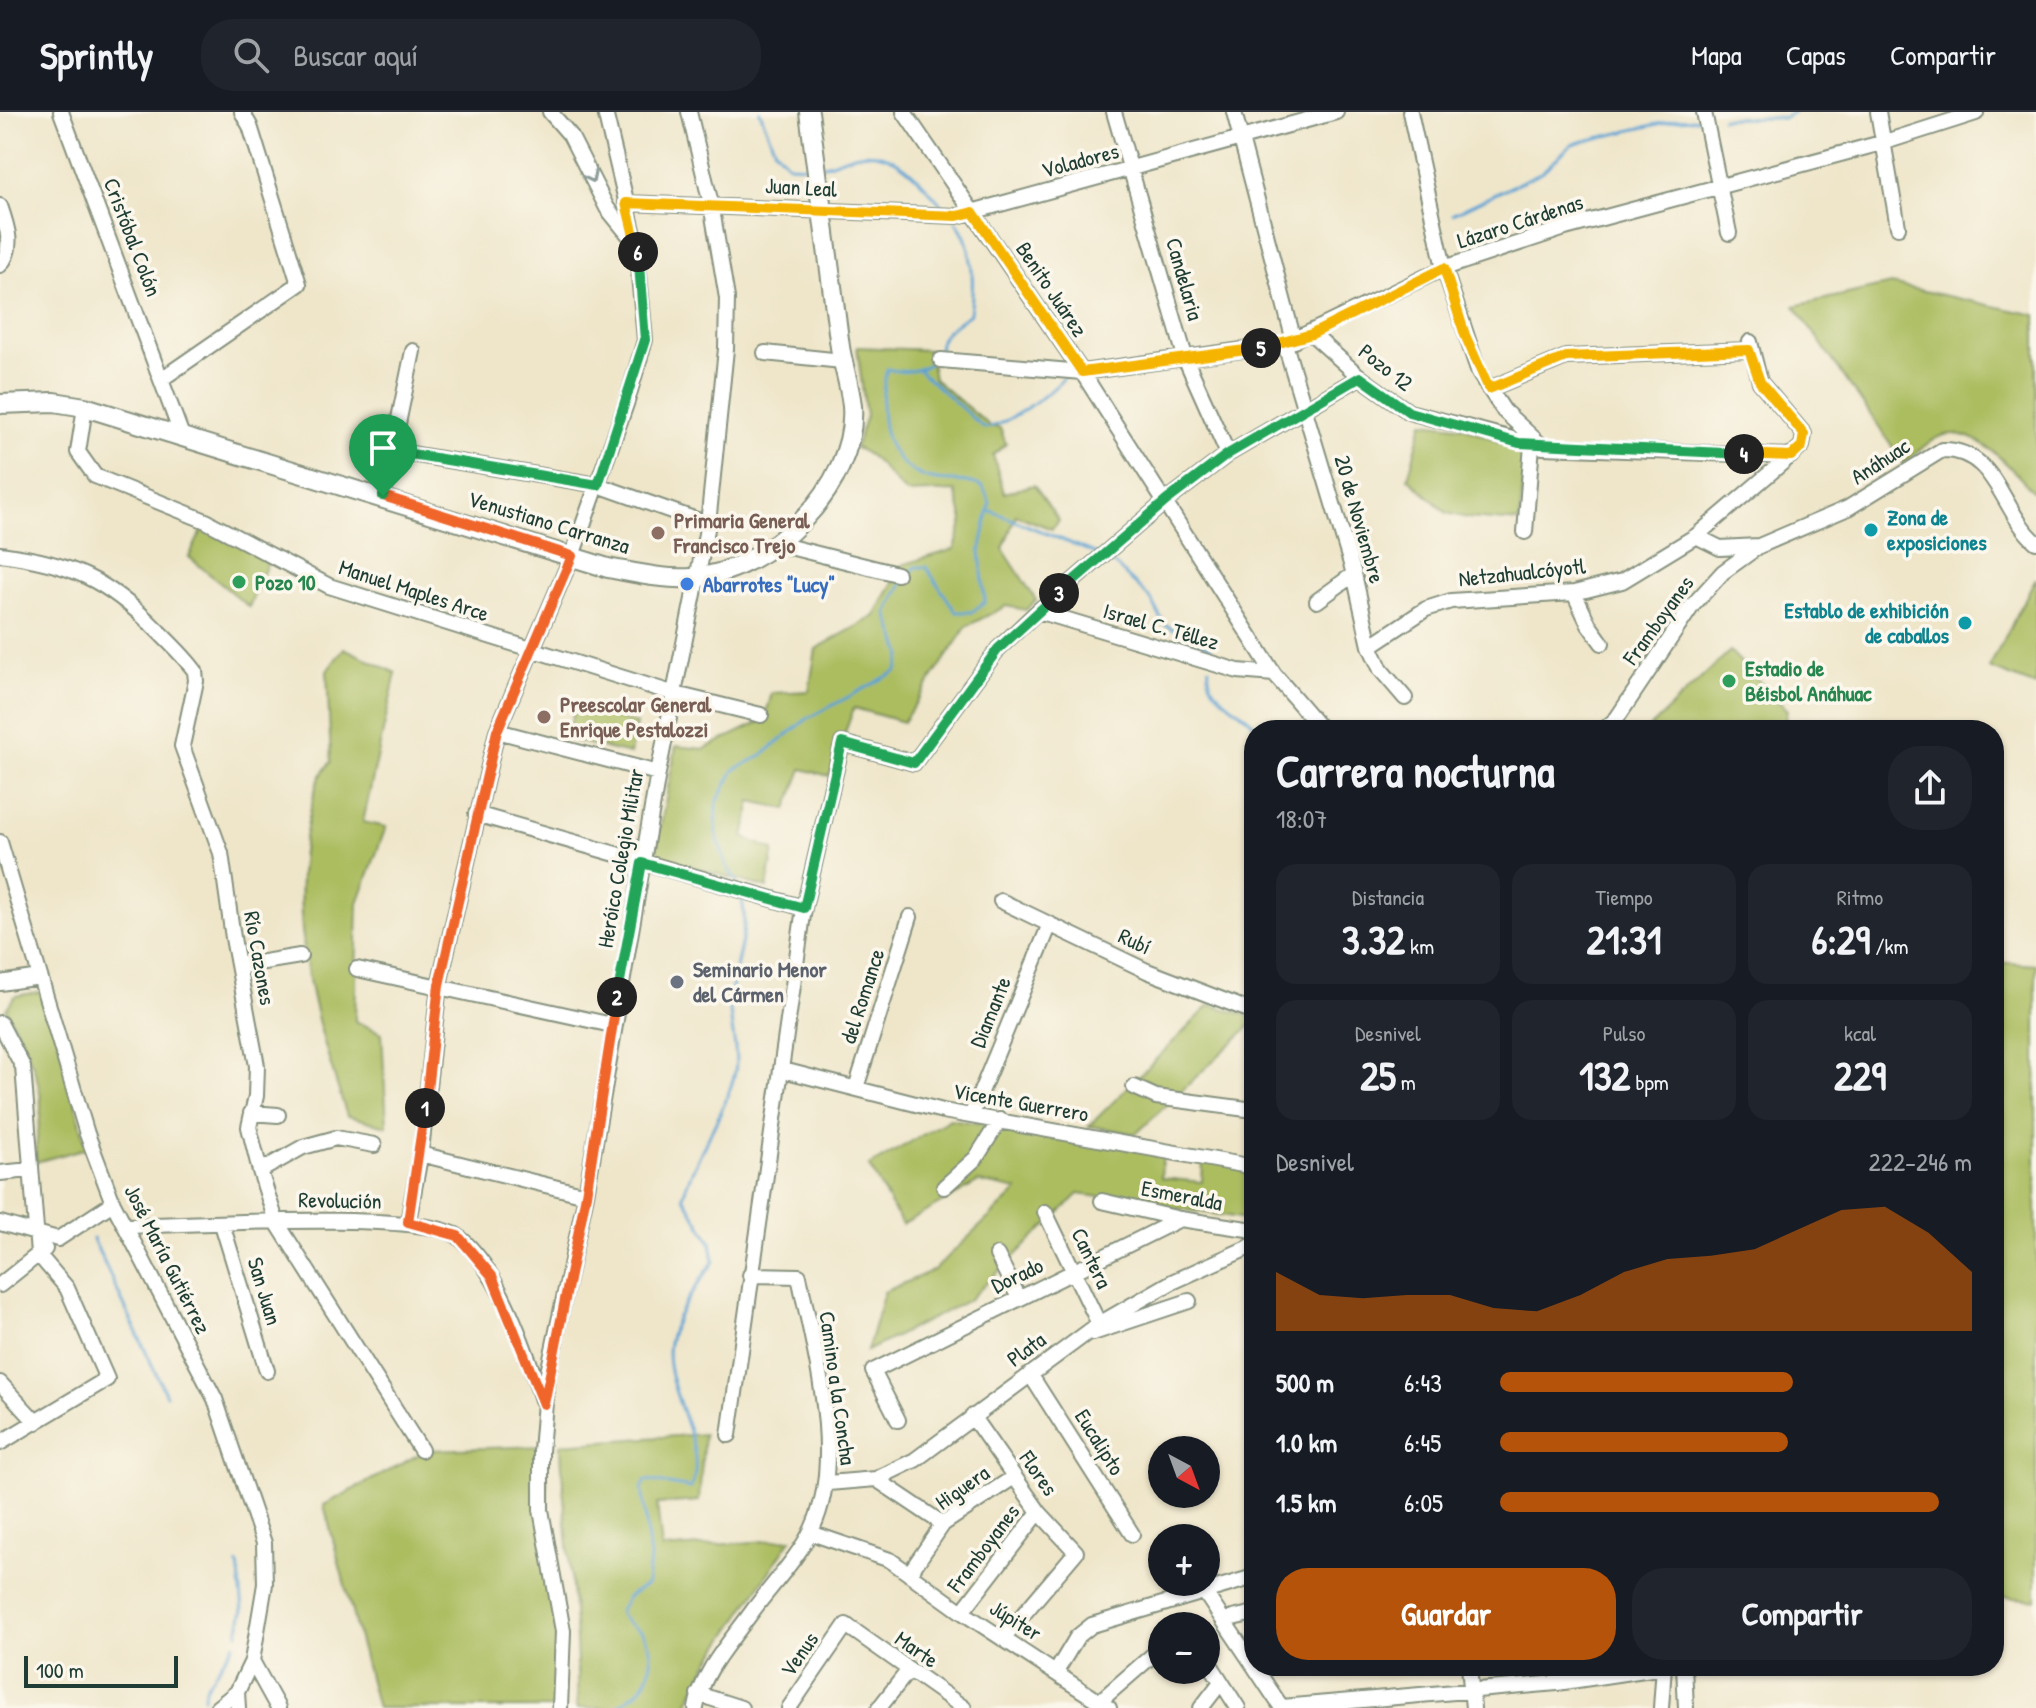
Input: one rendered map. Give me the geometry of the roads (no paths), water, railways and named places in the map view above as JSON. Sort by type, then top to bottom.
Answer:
[{"type":"main road","name":"Venustiano Carranza","points":[[0,404],[54,402],[85,407],[635,573],[695,578],[738,567],[778,544],[800,525],[840,464],[849,437],[852,407],[842,361],[809,112]]},
{"type":"street","name":"Cristóbal Colón","points":[[61,112],[163,378],[182,436]]},
{"type":"street","points":[[163,378],[299,284],[250,126],[242,112]]},
{"type":"street","points":[[550,112],[570,135],[607,208],[636,243]]},
{"type":"street","points":[[408,1222],[420,1154],[439,985],[497,731],[572,556],[645,340],[636,243],[605,112]]},
{"type":"street","name":"Heróico Colegio Militar","points":[[560,1708],[563,1631],[541,1510],[544,1404],[586,1195],[612,1025],[658,773],[708,524],[726,349],[727,298],[711,204],[689,112]]},
{"type":"street","name":"Benito Juárez","points":[[904,112],[1082,372],[1274,674],[1313,720]]},
{"type":"street","name":"Candelaria","points":[[1114,112],[1186,360],[1228,454]]},
{"type":"street","name":"20 de Noviembre","points":[[1234,112],[1306,411],[1354,574],[1370,646],[1381,670],[1405,698]]},
{"type":"street","name":"Voladores","points":[[973,212],[1336,112]]},
{"type":"street","points":[[1410,112],[1444,268],[1465,335],[1489,389],[1504,411],[1538,446],[1525,532]]},
{"type":"street","points":[[1704,112],[1722,187],[1729,233]]},
{"type":"street","points":[[1878,112],[1898,227]]},
{"type":"street","name":"Lázaro Cárdenas","points":[[941,360],[1082,372],[1186,360],[1289,343],[1444,268],[1565,228],[1885,142],[1976,113]]},
{"type":"street","name":"Juan Leal","points":[[626,203],[957,216],[973,212]]},
{"type":"street","points":[[0,206],[9,252],[0,265]]},
{"type":"street","name":"Pozo 12","points":[[1312,334],[1360,377],[1409,412],[1538,446],[1791,456]]},
{"type":"street","points":[[1489,389],[1566,357],[1749,346],[1760,382],[1804,434],[1802,446],[1791,456]]},
{"type":"street","points":[[383,496],[413,351]]},
{"type":"street","points":[[765,353],[842,361]]},
{"type":"street","points":[[729,1435],[804,908],[842,743],[914,763],[998,649],[1038,611],[1166,501],[1228,454],[1360,377]]},
{"type":"street","name":"Manuel Maples Arce","points":[[85,407],[78,452],[95,476],[206,521],[329,586],[675,694],[761,715]]},
{"type":"street","name":"Anáhuac","points":[[1759,546],[1848,508],[1928,456],[1950,450],[1980,462],[2015,520],[2036,542]]},
{"type":"street","points":[[393,451],[598,485],[708,524]]},
{"type":"street","name":"Netzahualcóyotl","points":[[1370,646],[1426,609],[1451,601],[1574,593],[1622,581],[1696,536],[1791,456]]},
{"type":"street","points":[[1696,536],[1720,548],[1750,543],[1759,546]]},
{"type":"street","points":[[778,544],[897,574]]},
{"type":"street","name":"Framboyanes","points":[[1615,720],[1695,602],[1723,572],[1759,546]]},
{"type":"street","name":"Río Cazones","points":[[0,554],[60,565],[96,579],[124,597],[195,671],[196,681],[182,746],[221,853],[257,1066],[256,1096],[249,1127],[260,1171],[276,1221],[421,1450]]},
{"type":"street","points":[[1317,601],[1354,574]]},
{"type":"street","points":[[1574,593],[1602,643]]},
{"type":"street","name":"Israel C. Téllez","points":[[1038,611],[1238,671],[1274,674]]},
{"type":"street","points":[[497,731],[658,773]]},
{"type":"street","points":[[476,814],[804,908]]},
{"type":"street","name":"José María Gutiérrez","points":[[0,842],[87,1134],[113,1203],[215,1399],[255,1507],[264,1543],[265,1584],[252,1661],[237,1692]]},
{"type":"street","name":"Rubí","points":[[1001,901],[1147,971],[1244,1008]]},
{"type":"street","name":"del Romance","points":[[856,1088],[910,917]]},
{"type":"street","name":"Diamante","points":[[971,1116],[1050,924]]},
{"type":"street","points":[[240,966],[300,956]]},
{"type":"street","points":[[357,969],[612,1025]]},
{"type":"street","points":[[0,983],[40,977]]},
{"type":"street","points":[[0,1023],[23,1067],[38,1254],[67,1288],[107,1379],[0,1443]]},
{"type":"street","name":"Vicente Guerrero","points":[[783,1070],[971,1116],[1244,1165]]},
{"type":"street","points":[[1134,1087],[1156,1097],[1244,1109]]},
{"type":"street","points":[[251,1113],[278,1115]]},
{"type":"street","points":[[944,1187],[976,1158],[1000,1120]]},
{"type":"street","points":[[260,1171],[303,1147],[336,1138],[374,1145]]},
{"type":"street","points":[[420,1154],[586,1195]]},
{"type":"street","points":[[0,1173],[30,1170]]},
{"type":"street","name":"Esmeralda","points":[[1102,1201],[1180,1219],[1244,1229]]},
{"type":"street","points":[[0,1285],[58,1239],[113,1203]]},
{"type":"street","name":"Cantera","points":[[1045,1212],[1099,1324]]},
{"type":"street","name":"Dorado","points":[[898,1420],[873,1371],[1180,1219]]},
{"type":"street","name":"Revolución","points":[[125,1226],[276,1221],[408,1222],[458,1236],[492,1276],[544,1404]]},
{"type":"street","points":[[0,1223],[58,1239]]},
{"type":"street","name":"San Juan","points":[[222,1224],[267,1371]]},
{"type":"street","name":"Plata","points":[[828,1483],[876,1479],[915,1460],[1099,1324],[1172,1282],[1244,1250]]},
{"type":"street","points":[[997,1255],[1019,1298]]},
{"type":"street","name":"Camino a la Concha","points":[[697,1701],[711,1669],[811,1533],[828,1483],[828,1450],[820,1390],[799,1276],[750,1275]]},
{"type":"street","points":[[1081,1336],[1189,1301]]},
{"type":"street","name":"Eucalipto","points":[[1030,1374],[1132,1534]]},
{"type":"street","points":[[0,1383],[36,1422]]},
{"type":"street","name":"Flores","points":[[972,1416],[1039,1512],[1076,1552],[1004,1637]]},
{"type":"street","name":"Higuera","points":[[909,1574],[943,1524],[1014,1477]]},
{"type":"street","points":[[876,1479],[943,1524]]},
{"type":"street","name":"Framboyanes","points":[[962,1612],[1039,1512]]},
{"type":"street","name":"Júpiter","points":[[811,1533],[890,1560],[962,1612],[1104,1704]]},
{"type":"street","points":[[1220,1586],[1244,1580]]},
{"type":"street","points":[[1056,1672],[1077,1637],[1092,1625],[1184,1596]]},
{"type":"street","points":[[1207,1596],[1244,1644]]},
{"type":"street","points":[[1224,1620],[1244,1615]]},
{"type":"street","name":"Marte","points":[[846,1625],[964,1708]]},
{"type":"street","name":"Venus","points":[[789,1708],[846,1625]]},
{"type":"street","points":[[252,1661],[278,1708]]},
{"type":"street","points":[[1104,1704],[1148,1661]]},
{"type":"street","points":[[879,1708],[908,1671]]},
{"type":"street","points":[[1261,1676],[1282,1708],[1557,1683],[1601,1676]]},
{"type":"street","points":[[1470,1676],[1473,1708]]},
{"type":"street","points":[[1661,1708],[1663,1676]]},
{"type":"street","points":[[1684,1676],[1686,1708]]},
{"type":"street","points":[[1201,1708],[1221,1682],[1238,1708]]},
{"type":"street","points":[[217,1708],[237,1692]]},
{"type":"street","points":[[237,1692],[238,1708]]},
{"type":"street","points":[[697,1701],[741,1708]]},
{"type":"waterway","points":[[760,112],[775,150],[789,165],[811,166]]},
{"type":"waterway","points":[[1722,118],[1783,118],[1794,112]]},
{"type":"waterway","points":[[1453,214],[1542,172],[1572,144],[1675,120],[1698,119]]},
{"type":"waterway","points":[[823,165],[859,154],[886,157],[908,170],[946,210]]},
{"type":"waterway","points":[[737,882],[726,865],[716,833],[717,802],[734,770],[761,756],[807,719],[897,671],[902,655],[887,613],[903,581],[916,567],[926,567],[956,612],[972,612],[985,602],[980,552],[990,503],[983,487],[968,482],[929,479],[907,468],[889,444],[883,415],[887,369],[908,371],[922,368],[934,359],[946,332],[970,314],[970,254],[956,222]]},
{"type":"waterway","points":[[919,370],[984,428],[1003,422],[1028,407],[1052,390],[1066,375]]},
{"type":"waterway","points":[[989,510],[1097,554]]},
{"type":"waterway","points":[[1114,564],[1151,599],[1164,624],[1211,648]]},
{"type":"waterway","points":[[1209,668],[1209,678],[1219,695],[1250,720]]},
{"type":"waterway","points":[[617,1708],[642,1687],[650,1667],[651,1652],[646,1639],[619,1611],[628,1597],[647,1584],[650,1558],[642,1489],[646,1480],[691,1488],[695,1471],[690,1435],[668,1360],[669,1343],[681,1310],[714,1261],[711,1242],[683,1196],[723,1106],[736,1068],[730,1007],[744,924],[741,897]]},
{"type":"waterway","points":[[93,1239],[166,1395]]},
{"type":"waterway","points":[[238,1564],[243,1610],[238,1633]]},
{"type":"waterway","points":[[204,1697],[205,1688],[234,1644]]},
{"type":"place","name":"Zona de exposiciones","points":[[1871,530]]},
{"type":"place","name":"Primaria General Francisco Trejo","points":[[658,533]]},
{"type":"place","name":"Pozo 10","points":[[239,582]]},
{"type":"place","name":"Abarrotes \"Lucy\"","points":[[687,584]]},
{"type":"place","name":"Establo de exhibición de caballos","points":[[1965,623]]},
{"type":"place","name":"Estadio de Béisbol Anáhuac","points":[[1729,681]]},
{"type":"place","name":"Preescolar General Enrique Pestalozzi","points":[[544,717]]},
{"type":"place","name":"Seminario Menor del Cármen","points":[[677,982]]}]
